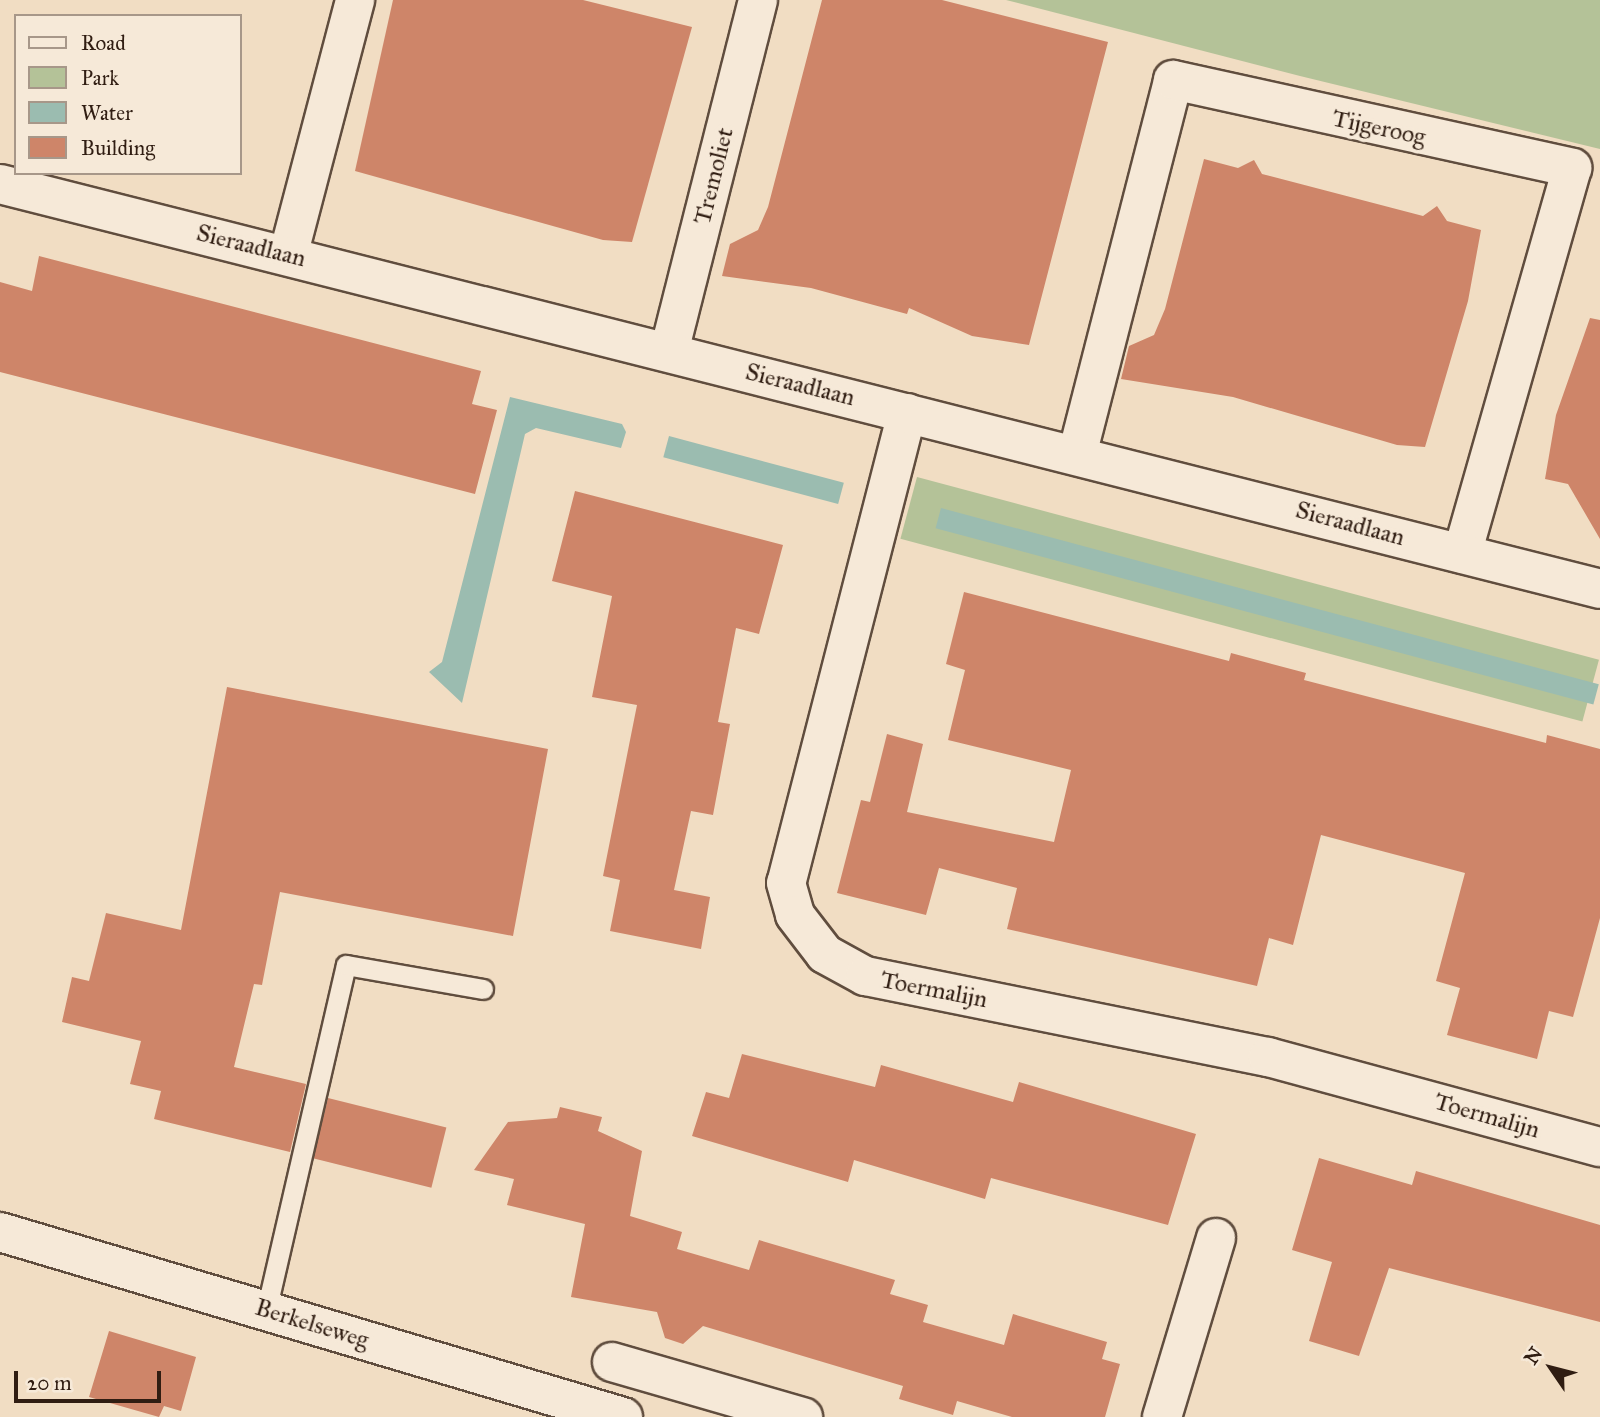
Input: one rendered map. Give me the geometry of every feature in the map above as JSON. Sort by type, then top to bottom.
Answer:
[{"type":"street","points":[[288,256],[355,0]]},
{"type":"street","name":"Tremoliet","points":[[669,352],[758,0]]},
{"type":"street","name":"Tijgeroog","points":[[1077,455],[1173,80],[1572,167],[1462,554]]},
{"type":"street","name":"Sieraadlaan","points":[[0,184],[1600,589]]},
{"type":"street","name":"Toermalijn","points":[[907,412],[786,883],[795,915],[825,954],[865,976],[1268,1057],[1600,1147]]},
{"type":"street","name":"Berkelseweg","points":[[0,1232],[623,1417]]},
{"type":"street","points":[[1162,1417],[1216,1238]]},
{"type":"street","points":[[612,1362],[803,1417]]},
{"type":"lane","points":[[266,1311],[346,965],[483,989]]},
{"type":"green space","points":[[1006,0],[1600,0],[1600,149],[1300,76]]},
{"type":"green space","points":[[917,477],[1599,660],[1582,722],[900,539]]},
{"type":"water","points":[[510,397],[622,424],[626,432],[621,448],[536,428],[525,434],[462,703],[429,672],[442,662]]},
{"type":"water","points":[[669,436],[844,483],[838,504],[663,457]]},
{"type":"water","points":[[941,508],[1599,684],[1593,705],[936,528]]},
{"type":"building","points":[[393,0],[583,0],[692,27],[632,242],[603,240],[355,171]]},
{"type":"building","points":[[822,0],[942,0],[1108,42],[1029,345],[972,336],[909,308],[907,314],[811,288],[722,276],[730,244],[758,230],[768,207]]},
{"type":"building","points":[[1204,159],[1238,168],[1254,160],[1262,174],[1423,216],[1437,206],[1447,221],[1481,230],[1468,301],[1425,447],[1397,445],[1233,397],[1121,379],[1129,346],[1154,335],[1165,309]]},
{"type":"building","points":[[39,256],[481,371],[472,404],[497,410],[475,494],[0,372],[0,282],[32,291]]},
{"type":"building","points":[[1590,318],[1600,320],[1600,539],[1568,484],[1545,479],[1556,415]]},
{"type":"building","points":[[575,491],[783,545],[759,634],[736,628],[718,722],[730,724],[713,815],[691,811],[674,890],[710,897],[701,949],[610,931],[620,880],[603,876],[637,705],[592,697],[612,596],[552,581]]},
{"type":"building","points":[[964,592],[1229,661],[1231,653],[1306,673],[1304,680],[1546,743],[1547,735],[1600,749],[1600,918],[1573,1017],[1549,1011],[1537,1059],[1447,1035],[1460,988],[1436,981],[1465,873],[1321,835],[1293,945],[1269,938],[1257,986],[1007,929],[1017,888],[939,868],[926,915],[837,893],[861,800],[870,802],[887,734],[923,744],[907,812],[1054,842],[1071,770],[948,740],[965,670],[946,664]]},
{"type":"building","points":[[227,687],[548,749],[513,936],[280,892],[262,985],[254,984],[234,1067],[306,1084],[290,1152],[154,1119],[161,1091],[130,1084],[141,1041],[62,1022],[72,977],[89,981],[106,913],[181,930]]},
{"type":"building","points":[[742,1054],[875,1087],[881,1065],[1013,1102],[1019,1082],[1196,1134],[1168,1225],[991,1178],[985,1199],[854,1160],[848,1182],[692,1136],[706,1092],[729,1098]]},
{"type":"building","points":[[328,1098],[446,1128],[431,1188],[313,1158]]},
{"type":"building","points":[[560,1107],[602,1117],[598,1131],[642,1151],[630,1216],[682,1232],[677,1249],[749,1270],[759,1240],[895,1280],[890,1294],[928,1305],[923,1322],[1004,1345],[1013,1314],[1107,1342],[1102,1359],[1120,1364],[1105,1417],[1012,1417],[957,1401],[953,1415],[899,1399],[903,1386],[703,1326],[683,1344],[665,1338],[657,1312],[571,1297],[585,1224],[507,1205],[514,1179],[474,1170],[508,1122],[557,1118]]},
{"type":"building","points":[[1319,1158],[1412,1185],[1416,1171],[1600,1225],[1600,1322],[1389,1268],[1359,1356],[1309,1341],[1332,1262],[1292,1250]]},
{"type":"building","points":[[109,1331],[196,1357],[181,1411],[164,1406],[159,1417],[89,1397]]}]
